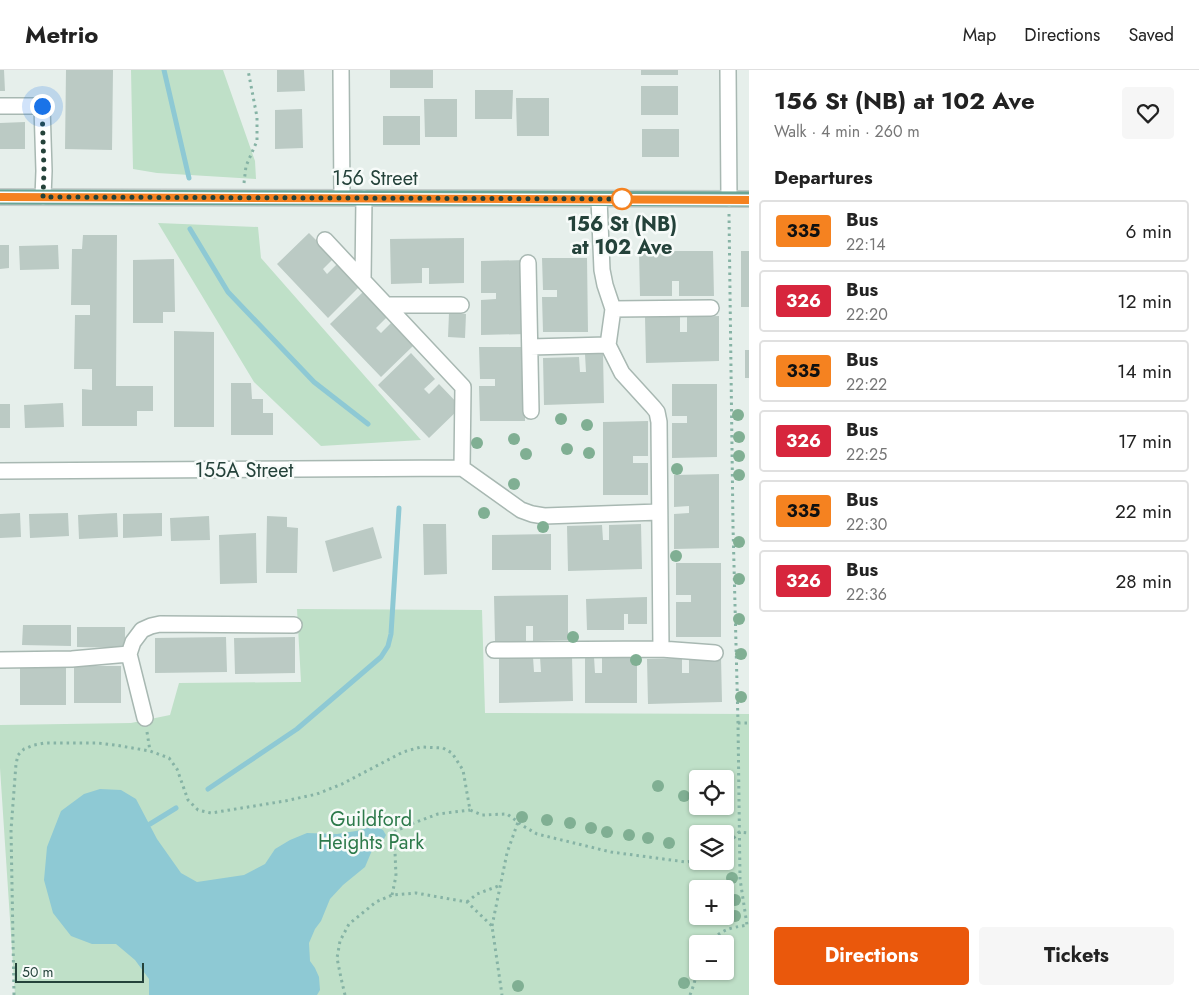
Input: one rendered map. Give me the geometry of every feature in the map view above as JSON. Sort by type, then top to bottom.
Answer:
[{"type":"main road","name":"156 Street","points":[[0,197],[749,200]]},
{"type":"street","points":[[341,70],[342,198]]},
{"type":"street","points":[[728,70],[729,199]]},
{"type":"street","points":[[0,106],[42,106],[43,197]]},
{"type":"street","points":[[363,280],[364,198]]},
{"type":"street","points":[[599,199],[602,270],[613,309],[608,345],[622,373],[654,407],[659,422],[661,649]]},
{"type":"street","points":[[325,240],[463,387],[462,468],[521,510],[532,514],[544,516],[659,512]]},
{"type":"street","points":[[528,263],[531,411]]},
{"type":"street","points":[[386,305],[461,305]]},
{"type":"street","points":[[613,309],[711,308]]},
{"type":"street","points":[[530,347],[608,345]]},
{"type":"street","name":"155A Street","points":[[0,471],[462,468]]},
{"type":"street","points":[[145,718],[129,654],[142,630],[160,624],[294,625]]},
{"type":"street","points":[[494,650],[661,649],[715,653]]},
{"type":"street","points":[[0,660],[72,659],[129,654]]},
{"type":"path","points":[[244,183],[246,166],[257,141],[257,117],[248,70]]},
{"type":"path","points":[[716,935],[726,930],[748,925],[740,879],[729,199]]},
{"type":"path","points":[[738,723],[749,723]]},
{"type":"path","points":[[14,995],[11,830],[16,764],[18,755],[24,749],[45,743],[98,743],[150,752],[170,758],[177,769],[188,800],[198,810],[211,813],[285,802],[317,794],[342,784],[403,752],[421,747],[443,748],[452,753],[464,770],[470,810]]},
{"type":"path","points":[[392,895],[396,876],[392,833],[438,814],[470,810],[482,815],[507,814],[538,834],[611,852],[689,862]]},
{"type":"path","points":[[502,995],[492,926],[507,853],[518,822]]},
{"type":"path","points":[[740,832],[749,833]]},
{"type":"path","points":[[734,838],[740,832]]},
{"type":"path","points":[[468,902],[477,894],[501,885]]},
{"type":"path","points":[[345,995],[338,958],[340,941],[349,924],[376,902],[392,895],[416,893],[468,902],[492,926]]},
{"type":"path","points":[[690,995],[695,980]]},
{"type":"green space","points":[[131,70],[223,70],[255,161],[256,179],[157,173],[133,169]]},
{"type":"green space","points":[[158,223],[258,227],[261,258],[421,440],[321,446],[254,382]]},
{"type":"green space","name":"Guildford Heights Park","points":[[297,609],[482,610],[485,713],[749,714],[749,995],[15,995],[0,768],[0,725],[131,723],[170,715],[179,683],[301,682]]},
{"type":"water","points":[[100,789],[121,790],[136,799],[157,839],[181,873],[197,882],[244,875],[265,864],[275,849],[307,833],[337,834],[376,826],[383,830],[386,835],[382,843],[373,848],[365,867],[343,885],[330,899],[309,943],[310,961],[319,977],[320,990],[317,995],[149,995],[149,979],[135,960],[116,944],[92,944],[71,936],[53,913],[44,880],[47,847],[61,811],[84,794]]},
{"type":"building","points":[[0,70],[4,70],[5,91],[0,91]]},
{"type":"building","points":[[66,70],[113,70],[112,150],[65,149]]},
{"type":"building","points":[[277,70],[304,70],[305,91],[277,92]]},
{"type":"building","points":[[390,70],[433,70],[433,88],[390,88]]},
{"type":"building","points":[[641,70],[678,70],[678,75],[641,75]]},
{"type":"building","points":[[641,86],[678,86],[678,115],[641,115]]},
{"type":"building","points":[[475,90],[513,90],[512,119],[475,119]]},
{"type":"building","points":[[516,98],[549,98],[549,136],[517,136]]},
{"type":"building","points":[[424,99],[457,99],[457,137],[425,137]]},
{"type":"building","points":[[302,109],[303,148],[275,149],[275,110]]},
{"type":"building","points":[[383,116],[420,116],[420,145],[383,145]]},
{"type":"building","points":[[25,122],[25,149],[0,149],[0,123]]},
{"type":"building","points":[[642,129],[679,129],[679,157],[642,157]]},
{"type":"building","points":[[309,233],[334,258],[323,269],[327,274],[338,263],[360,286],[328,318],[277,264]]},
{"type":"building","points":[[83,235],[117,235],[116,386],[153,386],[153,411],[137,411],[137,426],[82,426],[82,389],[92,390],[92,369],[74,369],[75,315],[90,315],[90,305],[71,305],[72,249],[82,249]]},
{"type":"building","points":[[464,238],[464,283],[429,284],[429,268],[422,268],[422,283],[391,284],[390,239]]},
{"type":"building","points":[[0,245],[9,245],[9,268],[0,269]]},
{"type":"building","points":[[58,245],[59,269],[20,270],[19,246]]},
{"type":"building","points":[[639,251],[713,251],[714,296],[679,296],[679,281],[672,281],[672,296],[640,296]]},
{"type":"building","points":[[741,251],[749,251],[749,307],[741,307]]},
{"type":"building","points":[[542,258],[587,258],[588,332],[543,332],[542,297],[557,297],[557,290],[543,290]]},
{"type":"building","points":[[174,259],[175,312],[163,312],[163,323],[133,323],[133,260]]},
{"type":"building","points":[[526,260],[527,334],[481,335],[481,300],[496,299],[496,293],[481,293],[481,261]]},
{"type":"building","points":[[363,292],[387,317],[376,328],[381,333],[391,323],[413,346],[381,377],[330,324]]},
{"type":"building","points":[[449,313],[466,314],[465,338],[448,337]]},
{"type":"building","points":[[719,316],[719,361],[646,363],[645,317],[680,317],[680,332],[687,332],[687,317]]},
{"type":"building","points":[[174,331],[214,332],[214,427],[174,427]]},
{"type":"building","points":[[479,347],[525,347],[525,421],[480,421],[479,386],[495,386],[495,379],[480,379]]},
{"type":"building","points":[[745,350],[749,350],[749,378],[745,378]]},
{"type":"building","points":[[411,353],[435,379],[424,389],[429,394],[439,384],[461,407],[429,438],[378,385]]},
{"type":"building","points":[[603,353],[604,403],[544,405],[543,358],[579,357],[580,372],[586,372],[585,354]]},
{"type":"building","points":[[231,383],[251,383],[252,399],[263,399],[263,413],[273,413],[273,435],[231,435]]},
{"type":"building","points":[[672,384],[717,384],[717,457],[672,458],[672,423],[687,423],[687,416],[672,416]]},
{"type":"building","points":[[63,403],[64,427],[25,428],[24,405]]},
{"type":"building","points":[[0,404],[10,404],[10,428],[0,428]]},
{"type":"building","points":[[648,421],[648,456],[633,456],[633,463],[648,463],[648,495],[603,495],[603,422]]},
{"type":"building","points":[[719,474],[719,548],[674,549],[674,514],[689,513],[689,506],[674,507],[674,475]]},
{"type":"building","points":[[20,513],[21,537],[0,538],[0,514]]},
{"type":"building","points":[[68,513],[69,536],[30,538],[29,514]]},
{"type":"building","points":[[117,513],[118,537],[79,539],[78,515]]},
{"type":"building","points":[[162,513],[162,536],[123,538],[123,514]]},
{"type":"building","points":[[209,516],[210,540],[171,541],[170,518]]},
{"type":"building","points":[[267,516],[287,517],[287,527],[298,528],[297,573],[266,573]]},
{"type":"building","points":[[423,524],[446,524],[447,574],[424,575]]},
{"type":"building","points":[[641,524],[642,569],[568,571],[567,526],[602,525],[603,540],[609,540],[609,525]]},
{"type":"building","points":[[373,527],[382,558],[333,572],[325,541]]},
{"type":"building","points":[[256,533],[257,583],[220,584],[219,535]]},
{"type":"building","points":[[551,534],[551,570],[492,570],[492,535]]},
{"type":"building","points":[[676,563],[721,563],[721,637],[676,637],[676,602],[691,602],[691,595],[676,595]]},
{"type":"building","points":[[568,595],[568,640],[533,641],[533,626],[526,626],[526,641],[495,641],[494,596]]},
{"type":"building","points":[[647,597],[647,624],[628,624],[628,614],[624,614],[624,630],[587,630],[586,599]]},
{"type":"building","points":[[23,625],[71,625],[71,646],[22,645]]},
{"type":"building","points":[[77,627],[125,627],[125,648],[77,647]]},
{"type":"building","points":[[226,637],[227,672],[155,673],[155,638]]},
{"type":"building","points":[[295,637],[295,673],[235,674],[234,638]]},
{"type":"building","points":[[602,655],[637,655],[637,703],[585,703],[585,657],[594,657],[595,673],[602,673]]},
{"type":"building","points":[[572,656],[573,701],[499,703],[499,657],[533,657],[534,672],[541,672],[540,657]]},
{"type":"building","points":[[721,657],[722,702],[648,704],[647,659],[682,658],[682,673],[689,673],[689,658]]},
{"type":"building","points":[[74,666],[121,666],[121,703],[74,703]]},
{"type":"building","points":[[20,668],[66,668],[66,705],[20,705]]},
{"type":"waterway","points":[[164,70],[189,178]]},
{"type":"waterway","points":[[190,229],[228,292],[314,382],[368,424]]},
{"type":"waterway","points":[[208,789],[297,729],[381,657],[388,646],[391,634],[399,508]]},
{"type":"waterway","points":[[150,824],[176,808]]},
{"type":"bus line","name":"335","points":[[0,197],[749,200]]},
{"type":"place","name":"156 St (NB) at 102 Ave","points":[[622,199]]},
{"type":"route","points":[[42,106],[43,197],[622,199]]}]
